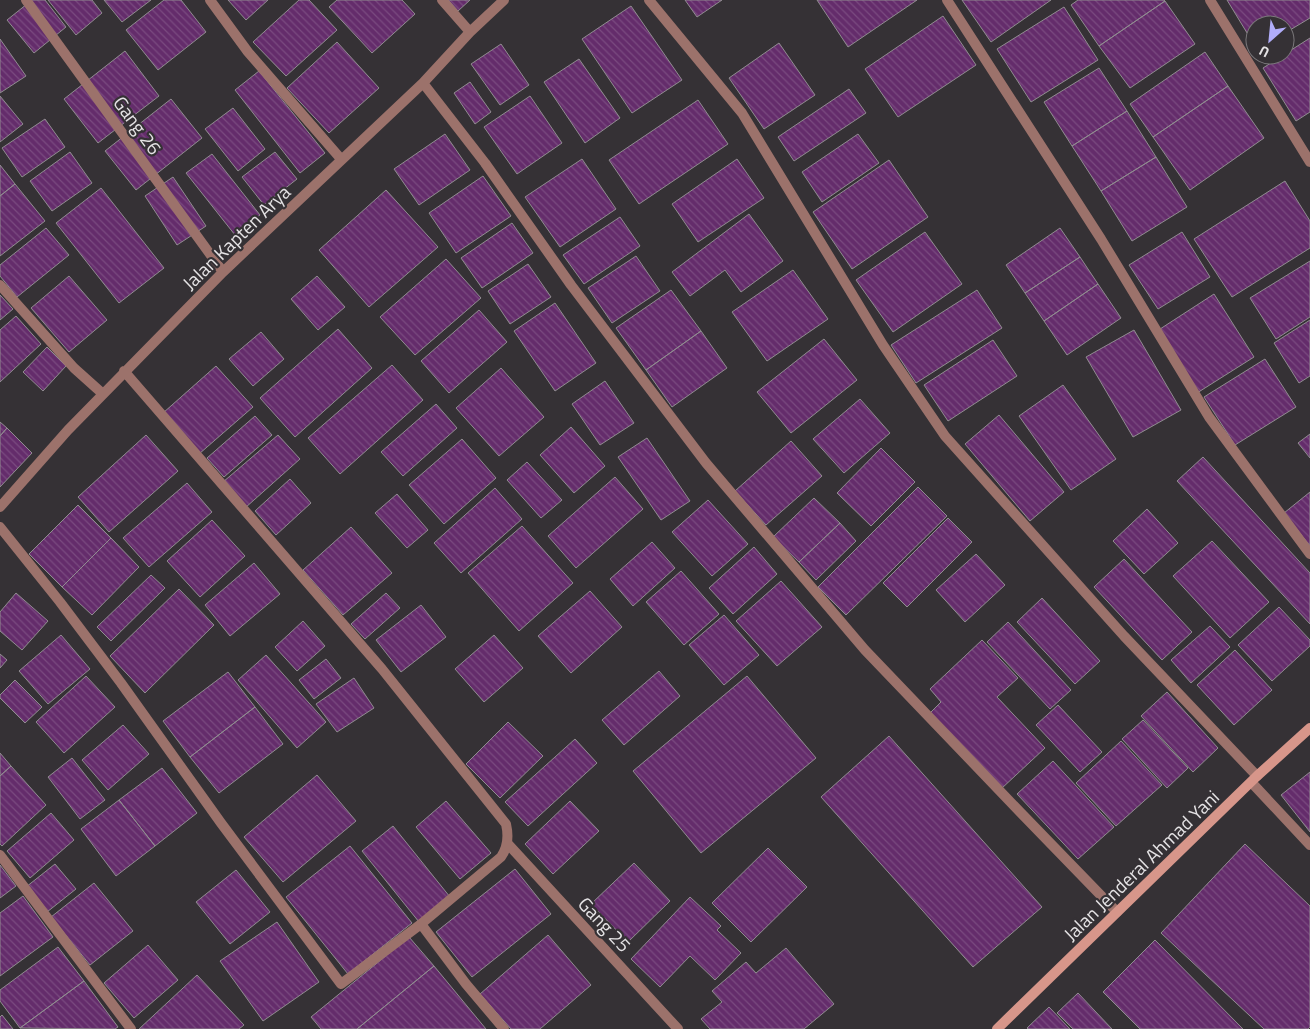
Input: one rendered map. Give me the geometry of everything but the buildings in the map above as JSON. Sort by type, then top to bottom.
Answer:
[{"type":"main road","name":"Jalan Jenderal Ahmad Yani","points":[[996,1029],[1310,728]]},
{"type":"street","name":"Gang 26","points":[[26,0],[223,272]]},
{"type":"street","points":[[210,0],[248,52],[341,159]]},
{"type":"street","points":[[442,0],[470,32]]},
{"type":"street","name":"Jalan Kapten Arya","points":[[0,507],[68,430],[223,272],[423,83],[470,32],[504,0]]},
{"type":"street","points":[[649,0],[742,113],[883,345],[945,436],[1255,780],[1310,844]]},
{"type":"street","points":[[947,0],[1101,239],[1209,417],[1310,554]]},
{"type":"street","points":[[1210,0],[1310,162]]},
{"type":"street","points":[[423,83],[485,163],[571,285],[706,463],[865,650],[1117,912]]},
{"type":"street","points":[[0,285],[74,368],[103,394]]},
{"type":"street","points":[[0,527],[121,683],[221,823],[341,984],[421,924],[501,857],[506,850],[508,838],[506,824],[382,668],[124,372]]},
{"type":"street","name":"Gang 25","points":[[507,843],[678,1029]]},
{"type":"street","points":[[0,854],[131,1029]]},
{"type":"street","points":[[421,924],[466,984],[504,1029]]}]
